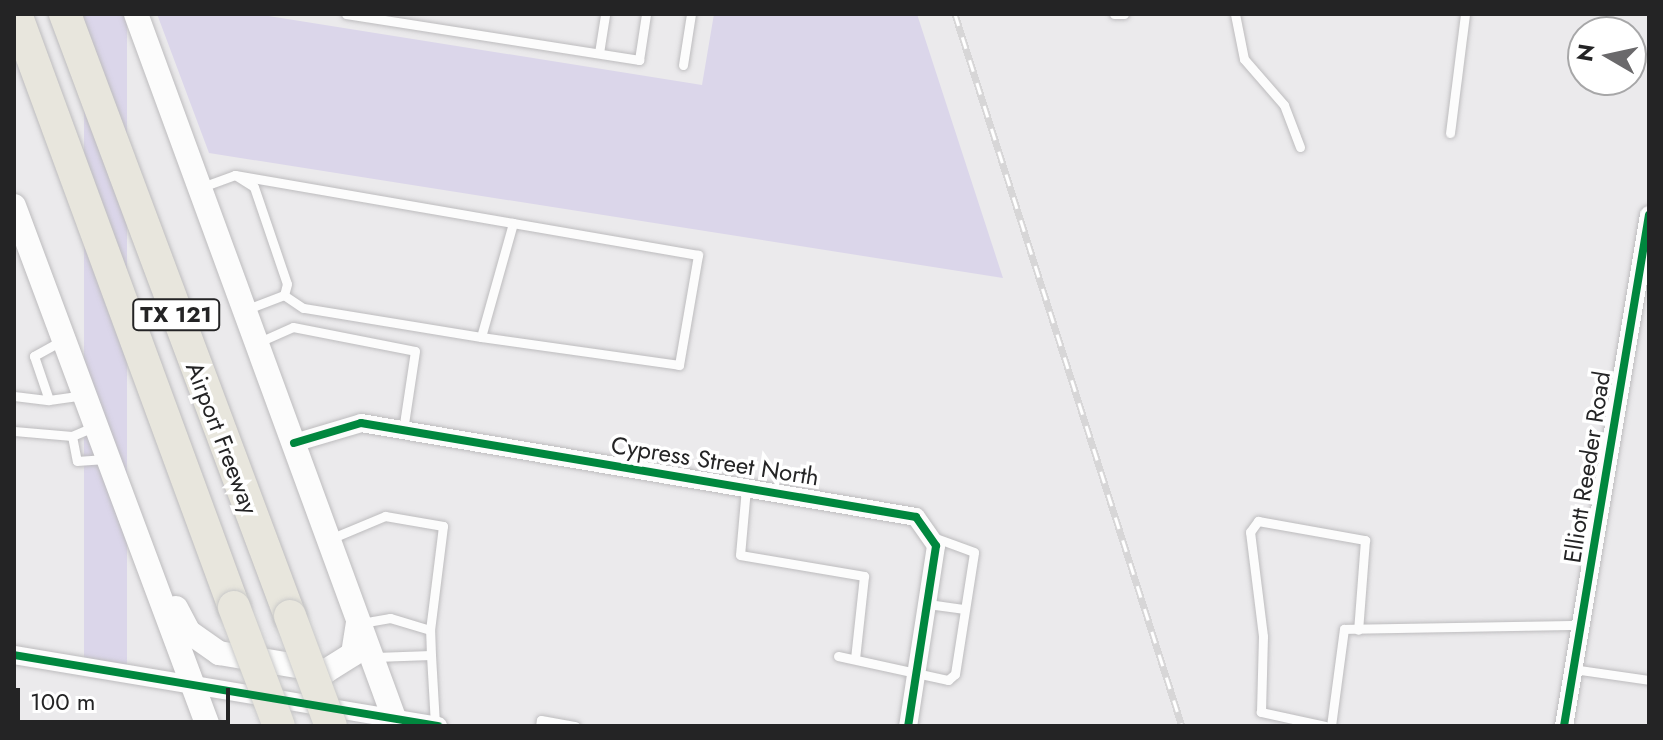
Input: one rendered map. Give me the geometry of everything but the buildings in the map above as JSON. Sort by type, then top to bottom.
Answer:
[{"type":"highway","name":"Airport Freeway","points":[[16,14],[279,726]]},
{"type":"highway","name":"Airport Freeway","points":[[65,14],[331,726]]},
{"type":"main road","points":[[136,14],[396,723]]},
{"type":"main road","points":[[14,206],[19,235],[64,340],[208,726]]},
{"type":"main road","points":[[130,516],[189,632],[219,653],[337,668],[358,642],[359,618]]},
{"type":"street","name":"Elliott Reeder Road","points":[[1564,726],[1649,215]]},
{"type":"street","name":"Cypress Street North","points":[[294,443],[348,423],[403,430],[899,512],[916,517],[933,537]]},
{"type":"street","points":[[908,726],[928,604],[933,537]]},
{"type":"street","points":[[14,655],[193,684],[396,723],[436,726]]},
{"type":"lane","points":[[346,14],[639,60],[646,14]]},
{"type":"lane","points":[[599,53],[605,14]]},
{"type":"lane","points":[[683,65],[691,14]]},
{"type":"lane","points":[[1114,14],[1124,14]]},
{"type":"lane","points":[[1235,14],[1244,59],[1284,105],[1300,147]]},
{"type":"lane","points":[[1450,133],[1465,14]]},
{"type":"lane","points":[[200,188],[235,175],[698,255],[679,365],[303,308],[284,295],[254,187],[235,175]]},
{"type":"lane","points":[[481,337],[513,223]]},
{"type":"lane","points":[[245,310],[284,295]]},
{"type":"lane","points":[[257,343],[293,327],[415,351],[403,430]]},
{"type":"lane","points":[[49,400],[34,356],[64,340]]},
{"type":"lane","points":[[14,396],[49,400],[85,395]]},
{"type":"lane","points":[[14,431],[72,436],[96,426]]},
{"type":"lane","points":[[72,436],[77,461],[108,458]]},
{"type":"lane","points":[[746,487],[740,555],[864,576],[855,659]]},
{"type":"lane","points":[[330,539],[385,516],[443,526],[430,630],[436,726]]},
{"type":"lane","points":[[1358,630],[1365,540],[1258,521],[1250,532],[1263,636],[1261,712],[1328,726],[1344,629],[1358,630],[1581,625]]},
{"type":"lane","points":[[838,656],[948,680],[955,674],[974,552],[933,537]]},
{"type":"lane","points":[[928,604],[965,609]]},
{"type":"lane","points":[[359,618],[390,618],[430,630]]},
{"type":"lane","points":[[373,657],[431,655]]},
{"type":"lane","points":[[1573,669],[1649,680]]},
{"type":"lane","points":[[540,726],[541,720],[575,726]]},
{"type":"shaded area","points":[[84,14],[127,14],[127,667],[84,667]]},
{"type":"shaded area","points":[[157,14],[256,14],[702,85],[714,14],[917,14],[1003,278],[209,153]]},
{"type":"railway","points":[[955,14],[1182,726]]},
{"type":"cycle path","points":[[1564,726],[1649,215]]},
{"type":"cycle path","points":[[294,443],[361,423],[916,517],[936,546],[908,726]]},
{"type":"cycle path","points":[[14,655],[438,726]]}]
